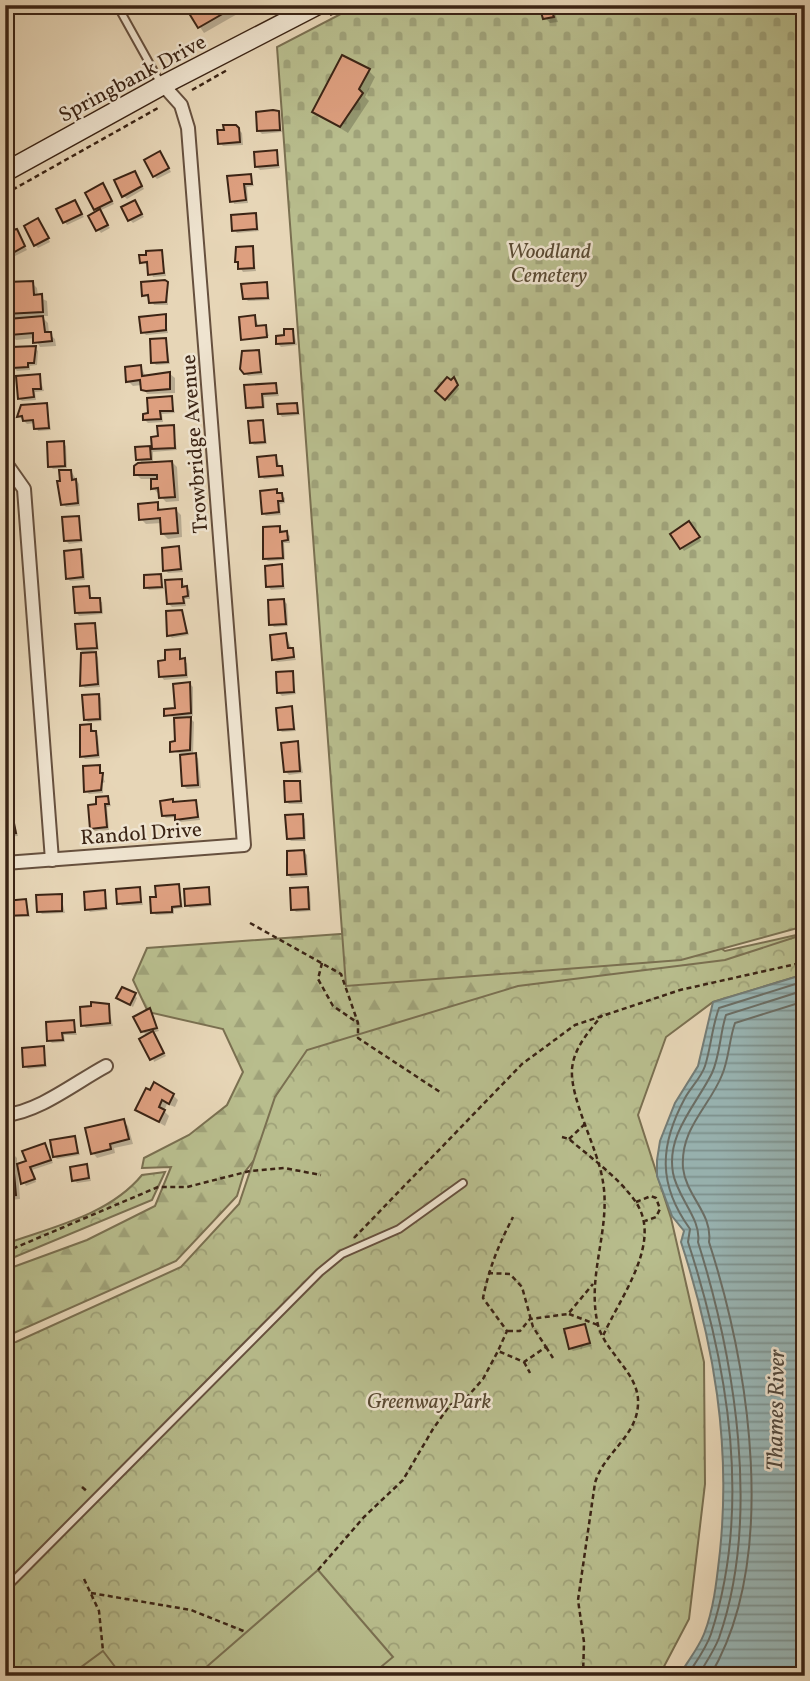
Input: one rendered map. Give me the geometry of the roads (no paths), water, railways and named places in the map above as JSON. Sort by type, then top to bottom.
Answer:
[{"type":"main road","name":"Springbank Drive","points":[[5,172],[163,85],[318,5]]},
{"type":"street","name":"Trowbridge Avenue","points":[[163,85],[181,105],[188,128],[242,808]]},
{"type":"street","points":[[5,463],[24,489],[52,860]]},
{"type":"street","name":"Randol Drive","points":[[5,863],[244,845],[242,808]]},
{"type":"street","points":[[5,1115],[15,1114],[38,1104],[106,1066]]},
{"type":"lane","points":[[117,5],[150,68],[163,85]]},
{"type":"lane","points":[[5,1589],[272,1318],[342,1254],[399,1229],[463,1183]]},
{"type":"water","name":"Thames River","points":[[805,974],[805,1650],[799,1676],[679,1676],[702,1640],[713,1604],[720,1551],[723,1472],[711,1356],[681,1242],[684,1231],[672,1216],[657,1176],[660,1141],[675,1103],[698,1066],[713,1002]]},
{"type":"park label","name":"Woodland Cemetery","points":[[549,263]]},
{"type":"park label","name":"Greenway Park","points":[[429,1401]]}]
